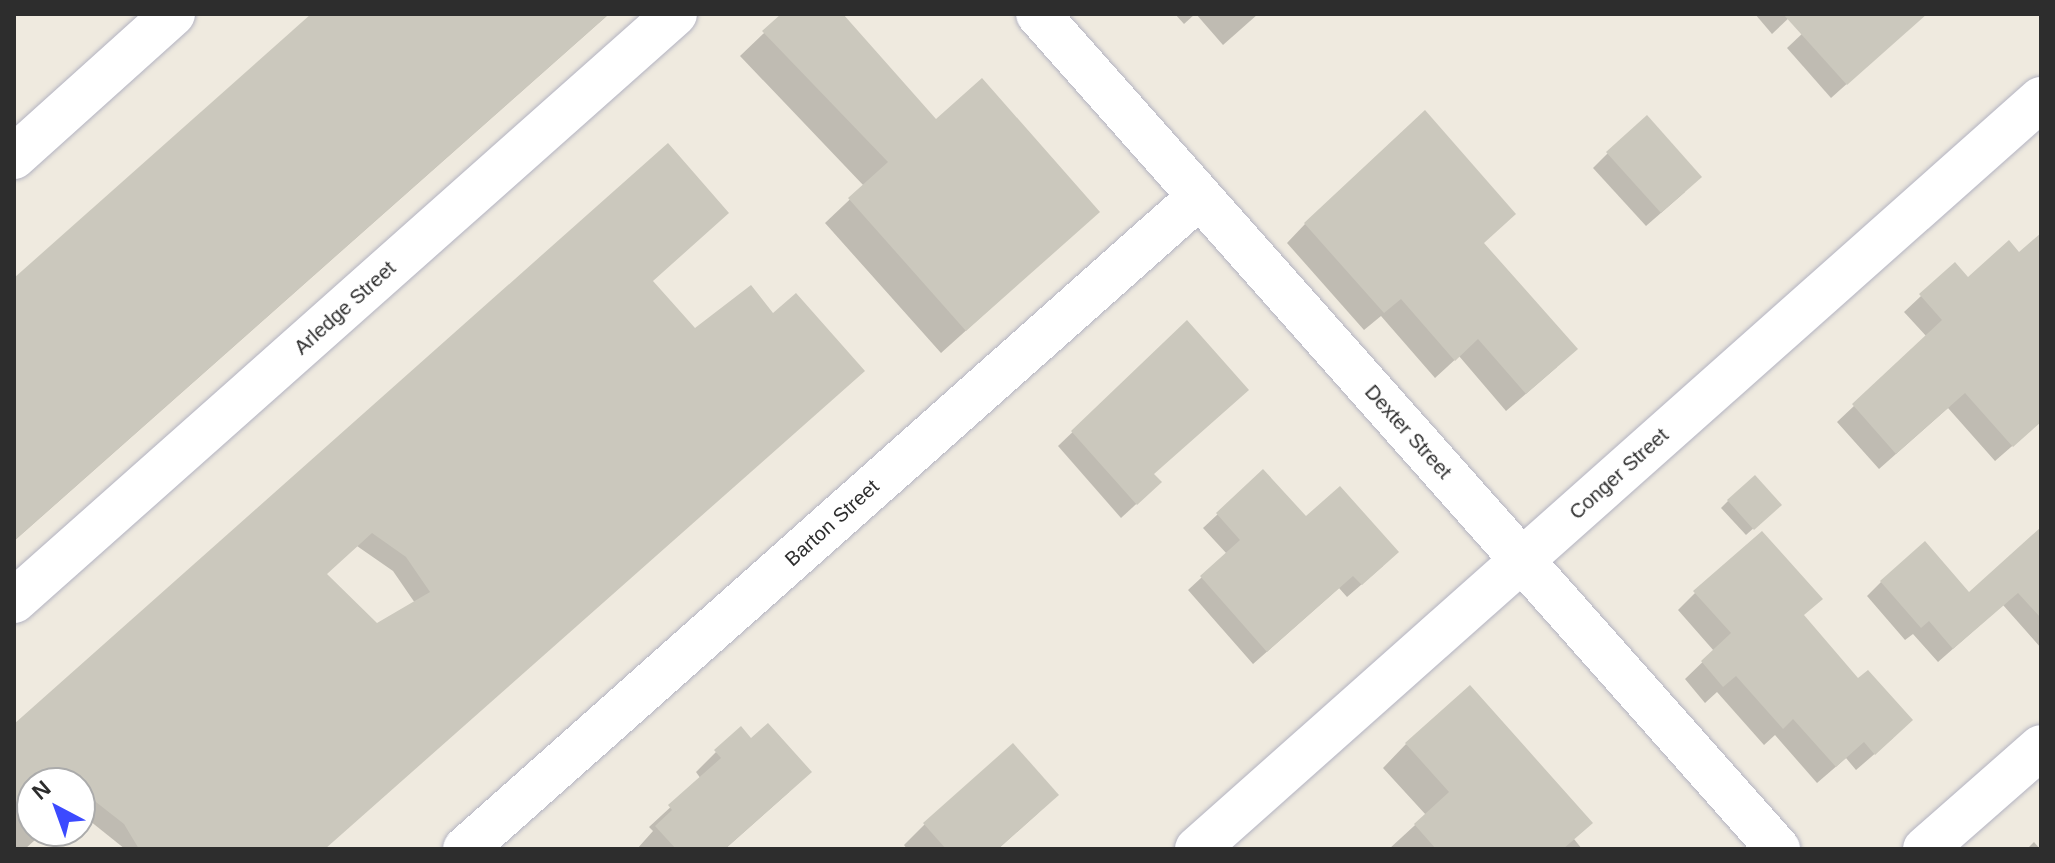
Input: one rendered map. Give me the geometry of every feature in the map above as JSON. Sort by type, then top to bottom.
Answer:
[{"type":"street","points":[[14,157],[173,14]]},
{"type":"street","name":"Arledge Street","points":[[14,601],[675,14]]},
{"type":"street","name":"Dexter Street","points":[[1038,14],[1778,849]]},
{"type":"street","name":"Conger Street","points":[[1197,849],[2041,99]]},
{"type":"street","name":"Barton Street","points":[[465,849],[1199,197]]},
{"type":"street","points":[[1925,849],[2041,747]]},
{"type":"building","points":[[311,14],[609,14],[14,541],[14,278]]},
{"type":"building","points":[[781,14],[843,14],[936,119],[982,78],[1100,212],[966,331],[848,198],[888,162],[762,31]]},
{"type":"building","points":[[1783,14],[1927,14],[1847,85]]},
{"type":"building","points":[[1425,110],[1516,214],[1484,243],[1578,349],[1526,394],[1478,339],[1455,361],[1401,299],[1384,313],[1304,223]]},
{"type":"building","points":[[1647,115],[1702,177],[1661,213],[1606,152]]},
{"type":"building","points":[[668,143],[729,213],[653,281],[695,328],[751,285],[773,313],[796,293],[865,371],[325,849],[139,849],[124,824],[96,802],[96,767],[16,767],[16,801],[14,724]],"holes":[[[372,533],[406,557],[430,592],[377,623],[327,574]]]},
{"type":"building","points":[[2041,233],[2041,422],[2013,447],[1965,393],[1896,454],[1852,404],[1942,320],[1919,294],[1955,262],[1968,277],[2009,240],[2019,252]]},
{"type":"building","points":[[1187,320],[1249,390],[1154,474],[1162,482],[1137,505],[1071,431]]},
{"type":"building","points":[[1263,469],[1306,516],[1340,486],[1399,552],[1362,585],[1353,576],[1267,652],[1200,576],[1240,540],[1216,513]]},
{"type":"building","points":[[1755,475],[1782,505],[1754,530],[1727,500]]},
{"type":"building","points":[[2041,527],[2041,618],[2018,593],[1953,649],[1929,621],[1921,628],[1880,581],[1925,541],[1969,592]]},
{"type":"building","points":[[1762,531],[1823,599],[1804,615],[1858,678],[1868,670],[1913,720],[1875,755],[1864,742],[1836,767],[1793,719],[1783,729],[1736,676],[1723,687],[1701,661],[1731,633],[1693,591]]},
{"type":"building","points":[[1470,685],[1593,823],[1563,849],[1436,849],[1414,824],[1449,792],[1405,743]]},
{"type":"building","points":[[768,723],[812,772],[725,849],[676,849],[655,826],[672,810],[668,805],[721,758],[714,750],[741,726],[751,738]]},
{"type":"building","points":[[1013,743],[1059,795],[998,849],[946,849],[923,823]]}]
